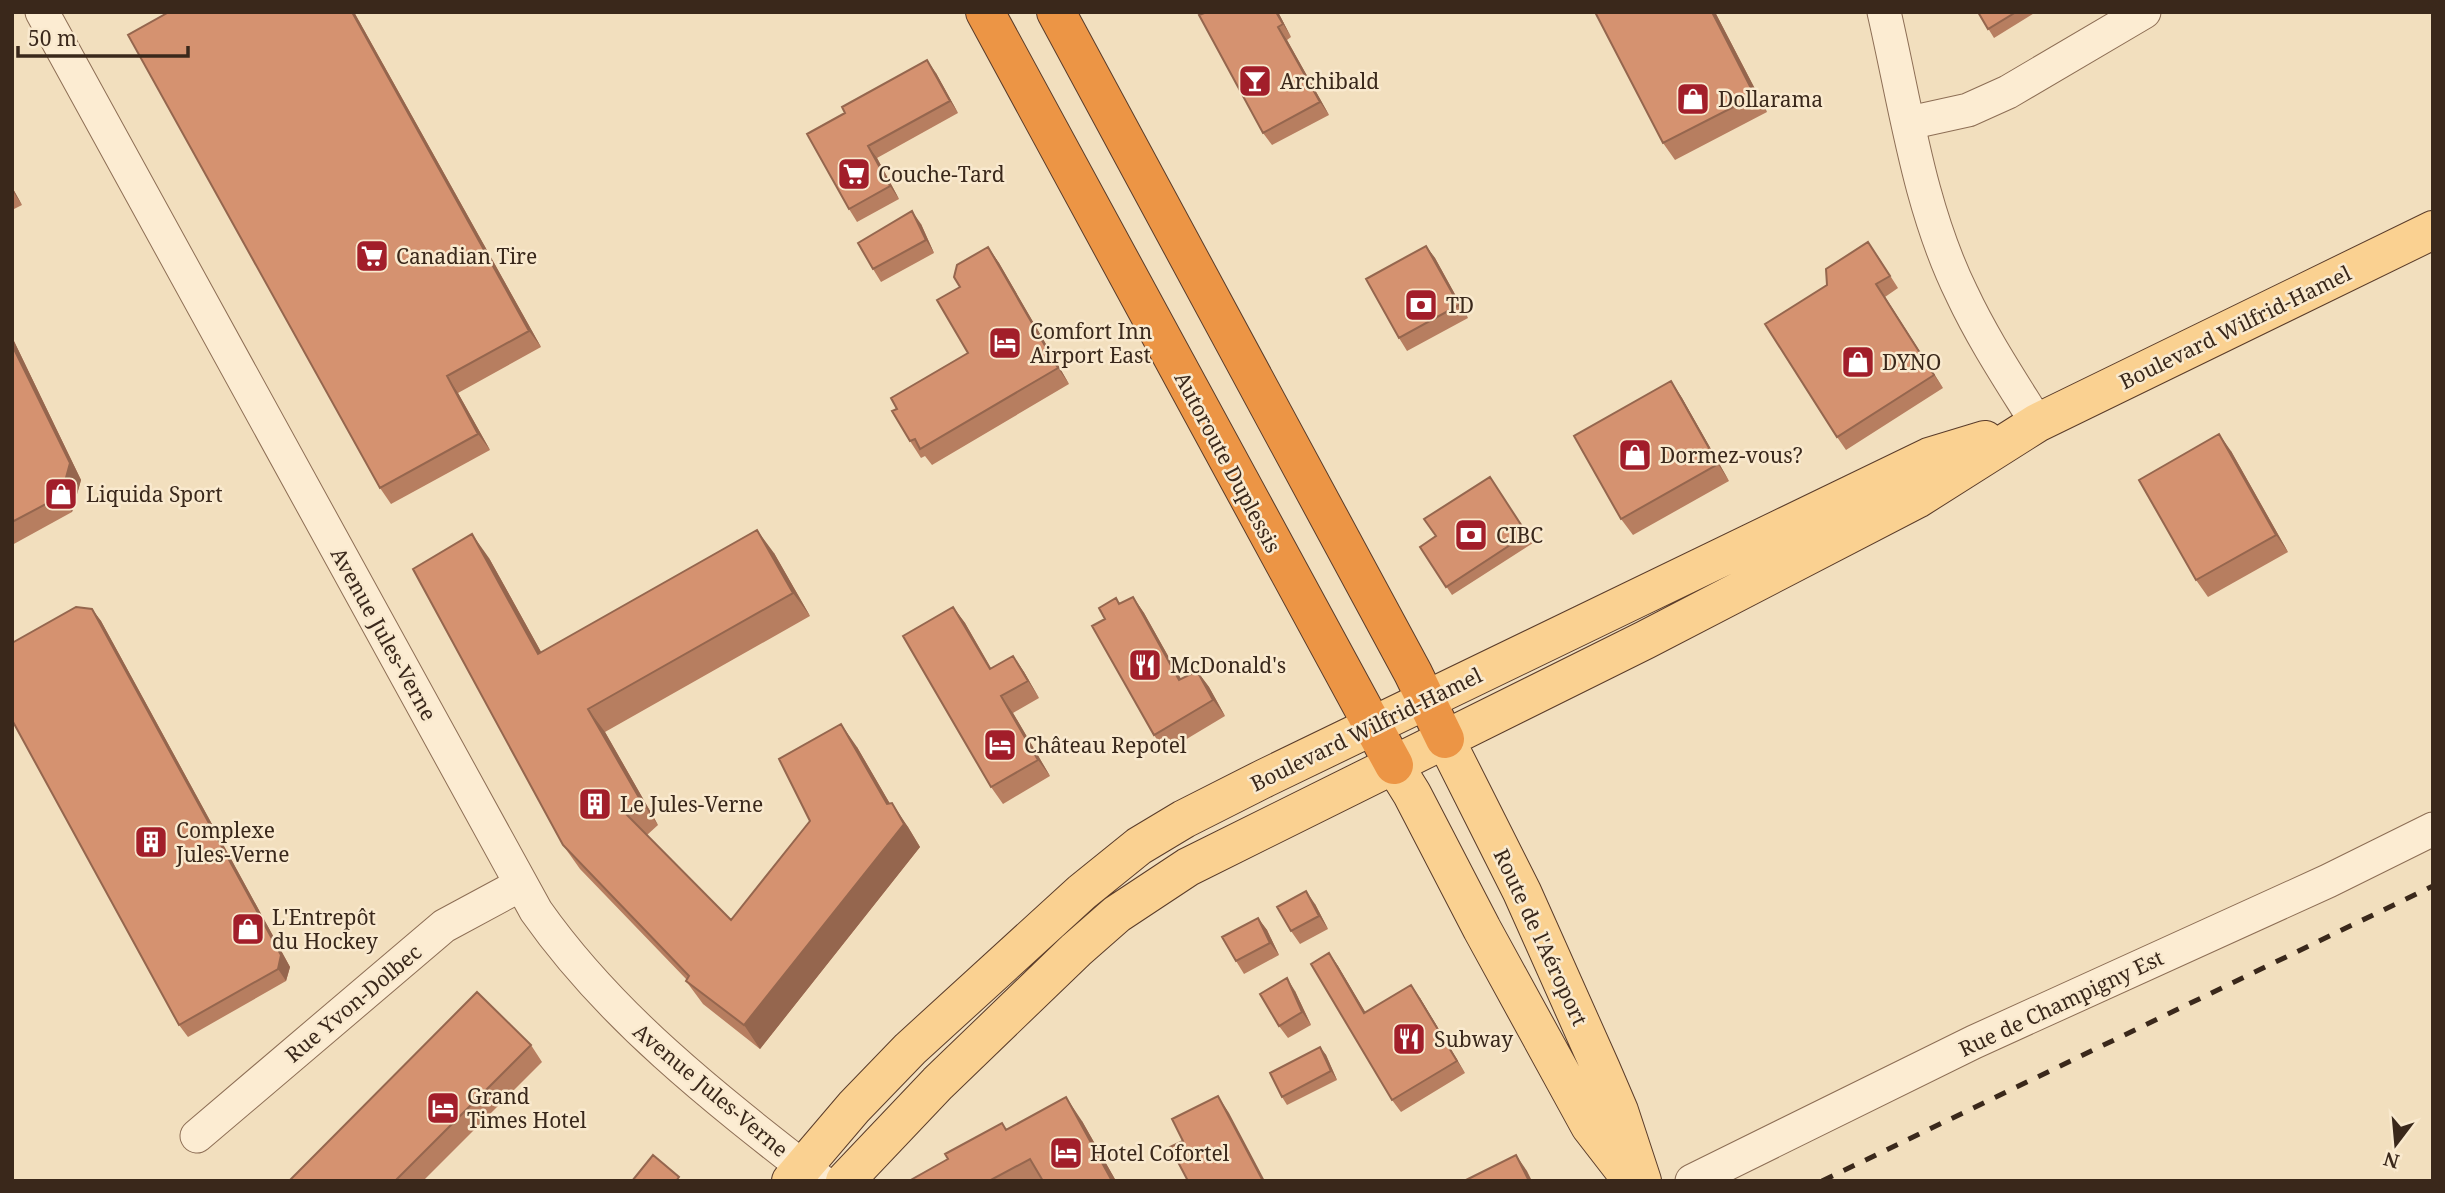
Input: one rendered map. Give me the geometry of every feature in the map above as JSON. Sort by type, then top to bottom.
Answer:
[{"type":"highway","name":"Autoroute Duplessis","points":[[985,12],[1345,678],[1373,725]]},
{"type":"highway","points":[[1056,12],[1426,700]]},
{"type":"highway","name":"Route de l'Aéroport","points":[[1426,700],[1445,740]]},
{"type":"highway","name":"Route de l'Aéroport","points":[[1373,725],[1394,765]]},
{"type":"main road","name":"Boulevard Wilfrid-Hamel","points":[[845,1181],[937,1083],[1076,950],[1117,914],[1188,867],[1646,640],[1917,499],[2037,423],[2433,230]]},
{"type":"main road","name":"Boulevard Wilfrid-Hamel","points":[[805,1176],[854,1107],[910,1049],[1082,892],[1139,846],[1184,819],[1373,725],[1929,457],[2037,423]]},
{"type":"main road","name":"Route de l'Aéroport","points":[[1445,740],[1522,892],[1619,1111],[1642,1181]]},
{"type":"main road","name":"Route de l'Aéroport","points":[[1394,765],[1590,1126],[1632,1181]]},
{"type":"street","name":"Avenue Jules-Verne","points":[[42,12],[536,911],[560,944],[624,1017],[805,1176]]},
{"type":"street","points":[[1884,12],[1924,190],[1943,248],[1961,293],[2037,423]]},
{"type":"street","points":[[1909,123],[1968,110],[2008,92],[2144,12]]},
{"type":"street","name":"Rue de Champigny Est","points":[[1692,1181],[1974,1042],[2433,829]]},
{"type":"street","name":"Rue Yvon-Dolbec","points":[[197,1136],[444,926],[520,885]]},
{"type":"building","name":"Canadian Tire","points":[[169,12],[352,12],[529,331],[447,376],[478,434],[380,488],[128,35]]},
{"type":"building","points":[[1207,12],[1276,12],[1283,24],[1278,27],[1320,102],[1263,133],[1199,15]]},
{"type":"building","points":[[1595,12],[1712,12],[1755,96],[1663,143]]},
{"type":"building","points":[[1978,12],[2016,12],[1988,29]]},
{"type":"building","points":[[927,60],[950,101],[868,146],[890,186],[849,209],[807,134],[845,113],[842,107]]},
{"type":"building","points":[[912,211],[926,240],[873,269],[858,243]]},
{"type":"building","name":"DYNO","points":[[1868,242],[1890,276],[1876,284],[1934,375],[1837,437],[1765,324],[1827,285],[1826,269]]},
{"type":"building","name":"TD","points":[[1426,246],[1459,305],[1399,338],[1366,279]]},
{"type":"building","name":"Comfort Inn Airport East","points":[[988,247],[1058,368],[920,449],[915,439],[910,441],[892,411],[897,409],[891,398],[968,353],[937,300],[960,287],[954,277],[957,265]]},
{"type":"building","points":[[12,345],[70,463],[61,496],[12,522]]},
{"type":"building","points":[[1671,381],[1718,464],[1621,519],[1574,436]]},
{"type":"building","points":[[2219,434],[2276,535],[2196,580],[2139,480]]},
{"type":"building","points":[[1490,477],[1527,534],[1446,587],[1420,547],[1436,536],[1424,519]]},
{"type":"building","name":"Le Jules-Verne","points":[[757,530],[793,593],[588,709],[641,801],[627,815],[731,920],[810,821],[779,759],[841,724],[887,804],[892,803],[904,824],[744,1025],[686,981],[689,976],[563,845],[413,569],[472,534],[538,654]]},
{"type":"building","name":"McDonald's","points":[[1133,597],[1179,680],[1197,671],[1213,700],[1154,735],[1092,626],[1105,619],[1099,608],[1116,598],[1119,604]]},
{"type":"building","name":"Complexe Jules-Verne","points":[[76,607],[92,609],[281,955],[278,969],[179,1025],[12,720],[12,643]]},
{"type":"building","name":"Château Repotel","points":[[953,607],[990,669],[1013,656],[1028,681],[1001,696],[1038,760],[991,787],[903,636]]},
{"type":"building","points":[[1306,891],[1319,916],[1291,931],[1277,907]]},
{"type":"building","points":[[1258,918],[1270,943],[1236,961],[1222,937]]},
{"type":"building","points":[[1329,953],[1364,1013],[1411,985],[1457,1061],[1392,1100],[1311,964]]},
{"type":"building","points":[[1287,978],[1302,1012],[1279,1026],[1260,994]]},
{"type":"building","name":"Grand Times Hotel","points":[[477,992],[531,1045],[395,1181],[289,1181]]},
{"type":"building","points":[[1320,1047],[1331,1071],[1282,1097],[1270,1073]]},
{"type":"building","points":[[1218,1096],[1263,1181],[1188,1181],[1170,1147],[1183,1141],[1172,1119]]},
{"type":"building","points":[[1066,1097],[1112,1181],[1043,1181],[1030,1159],[989,1181],[909,1181],[948,1159],[945,1154],[1002,1123],[1006,1130]]},
{"type":"building","points":[[653,1155],[679,1177],[676,1181],[632,1181]]},
{"type":"building","points":[[1516,1155],[1529,1181],[1464,1181]]},
{"type":"railway","points":[[1822,1181],[2433,886]]},
{"type":"place","name":"Archibald","points":[[1255,81]]},
{"type":"place","name":"Dollarama","points":[[1693,99]]},
{"type":"place","name":"Couche-Tard","points":[[854,174]]},
{"type":"place","name":"Canadian Tire","points":[[372,256]]},
{"type":"place","name":"TD","points":[[1421,305]]},
{"type":"place","name":"Comfort Inn Airport East","points":[[1005,343]]},
{"type":"place","name":"DYNO","points":[[1858,362]]},
{"type":"place","name":"Dormez-vous?","points":[[1635,455]]},
{"type":"place","name":"Liquida Sport","points":[[61,494]]},
{"type":"place","name":"CIBC","points":[[1471,535]]},
{"type":"place","name":"McDonald's","points":[[1145,665]]},
{"type":"place","name":"Château Repotel","points":[[1000,745]]},
{"type":"place","name":"Le Jules-Verne","points":[[595,804]]},
{"type":"place","name":"Complexe Jules-Verne","points":[[151,842]]},
{"type":"place","name":"L'Entrepôt du Hockey","points":[[248,929]]},
{"type":"place","name":"Subway","points":[[1409,1039]]},
{"type":"place","name":"Grand Times Hotel","points":[[443,1108]]},
{"type":"place","name":"Hotel Cofortel","points":[[1066,1153]]}]
